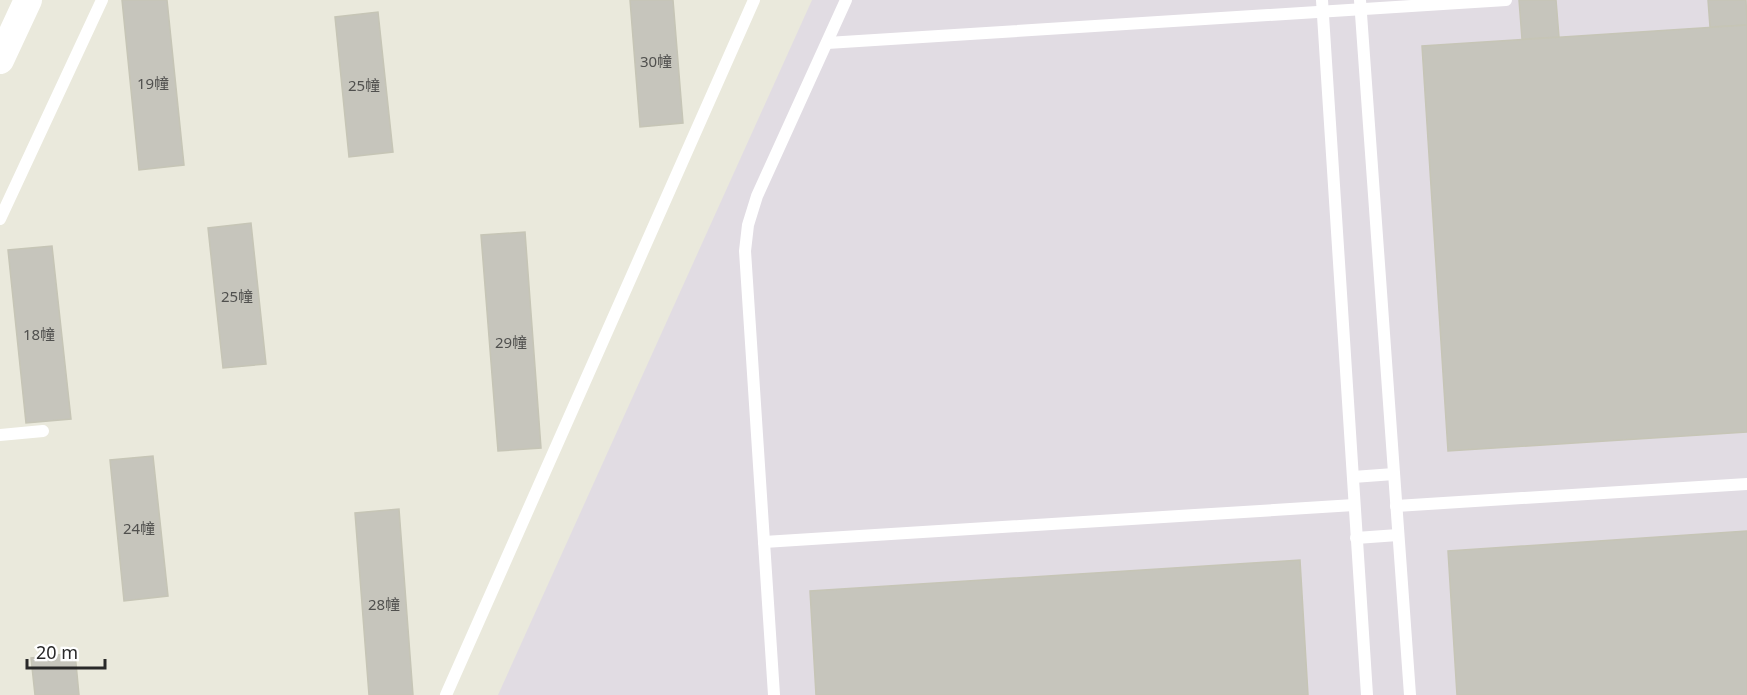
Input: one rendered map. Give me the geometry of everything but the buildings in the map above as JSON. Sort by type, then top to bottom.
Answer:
[{"type":"street","points":[[0,60],[28,0]]},
{"type":"lane","points":[[0,219],[102,0]]},
{"type":"lane","points":[[446,695],[754,0]]},
{"type":"lane","points":[[774,695],[745,251],[748,225],[770,164],[846,0]]},
{"type":"lane","points":[[1322,0],[1366,695]]},
{"type":"lane","points":[[827,43],[1323,13],[1360,5],[1506,0]]},
{"type":"lane","points":[[1360,5],[1410,695]]},
{"type":"lane","points":[[0,435],[43,431]]},
{"type":"lane","points":[[1353,477],[1394,474]]},
{"type":"lane","points":[[1396,506],[1747,484]]},
{"type":"lane","points":[[765,542],[1354,504]]},
{"type":"lane","points":[[1356,538],[1398,535]]},
{"type":"shaded area","points":[[812,0],[1747,0],[1747,695],[498,695]]}]
